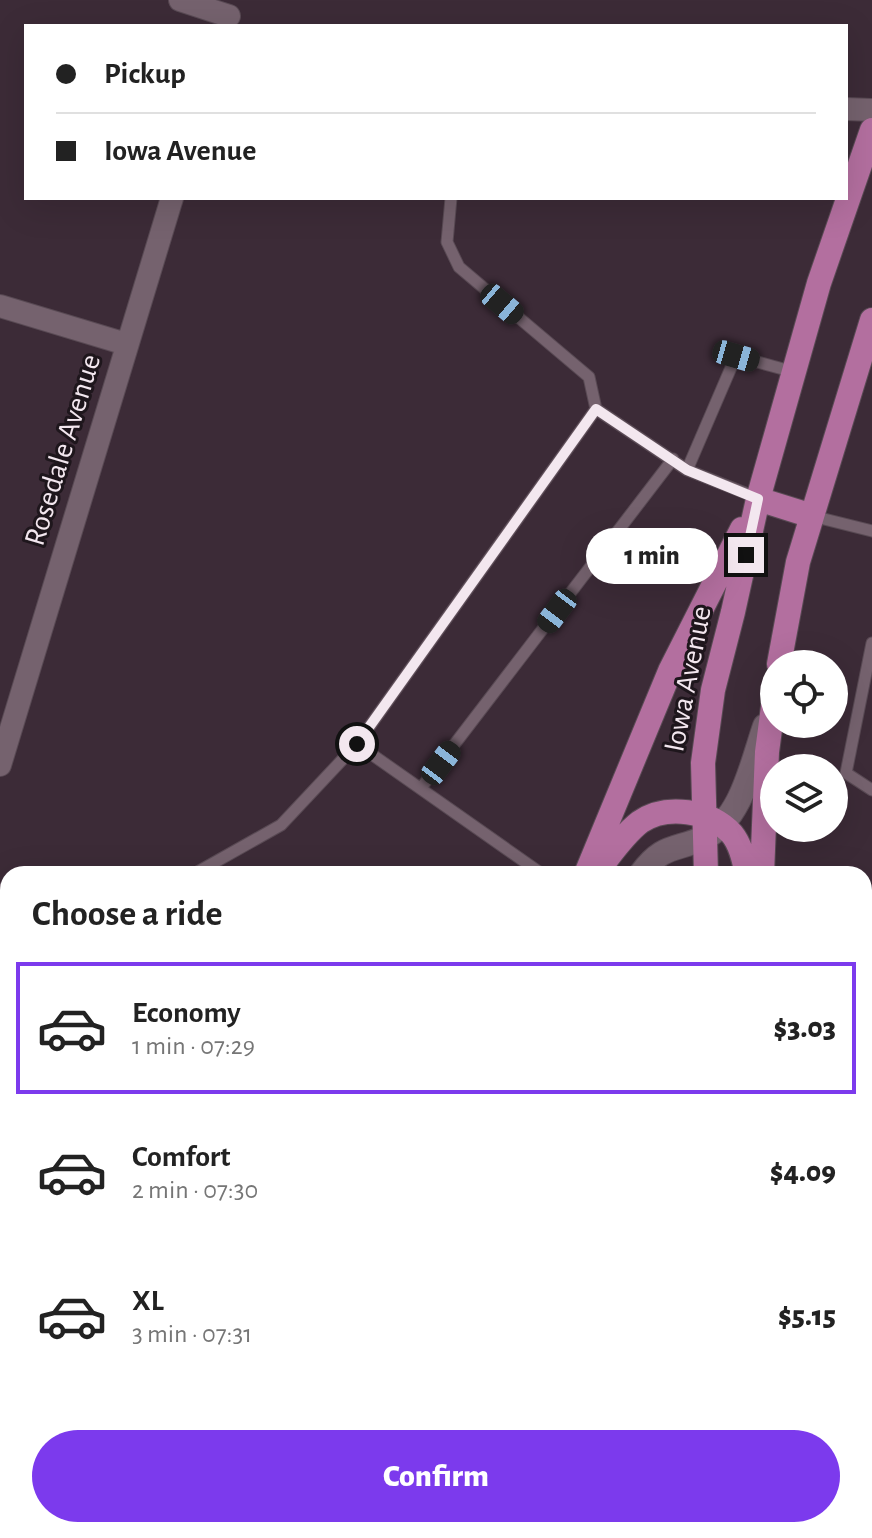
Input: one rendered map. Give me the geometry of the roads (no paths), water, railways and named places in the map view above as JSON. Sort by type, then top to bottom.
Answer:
[{"type":"main road","points":[[848,199],[872,130]]},
{"type":"main road","points":[[589,866],[670,671],[758,499],[819,283],[848,200]]},
{"type":"main road","points":[[781,650],[790,598],[812,516],[872,320]]},
{"type":"main road","points":[[758,499],[812,516]]},
{"type":"main road","name":"Iowa Avenue","points":[[706,866],[709,826],[703,763],[713,690],[758,499]]},
{"type":"main road","points":[[647,866],[654,857],[709,826],[738,801],[760,738]]},
{"type":"main road","points":[[762,866],[769,738]]},
{"type":"main road","points":[[601,866],[630,830],[644,820],[665,812],[684,812],[733,835],[745,866]]},
{"type":"street","points":[[180,0],[230,14]]},
{"type":"street","points":[[848,109],[872,110]]},
{"type":"street","name":"Rosedale Avenue","points":[[0,765],[7,713],[171,200]]},
{"type":"street","points":[[0,306],[126,344]]},
{"type":"lane","points":[[451,200],[447,242],[459,267],[589,377],[596,409],[687,470],[758,499]]},
{"type":"lane","points":[[687,470],[736,356],[794,372]]},
{"type":"lane","points":[[208,866],[281,825],[357,744],[596,409]]},
{"type":"lane","points":[[421,788],[673,459]]},
{"type":"lane","points":[[812,516],[872,531]]},
{"type":"lane","points":[[872,643],[846,773],[872,790]]},
{"type":"lane","points":[[357,744],[531,866]]}]
